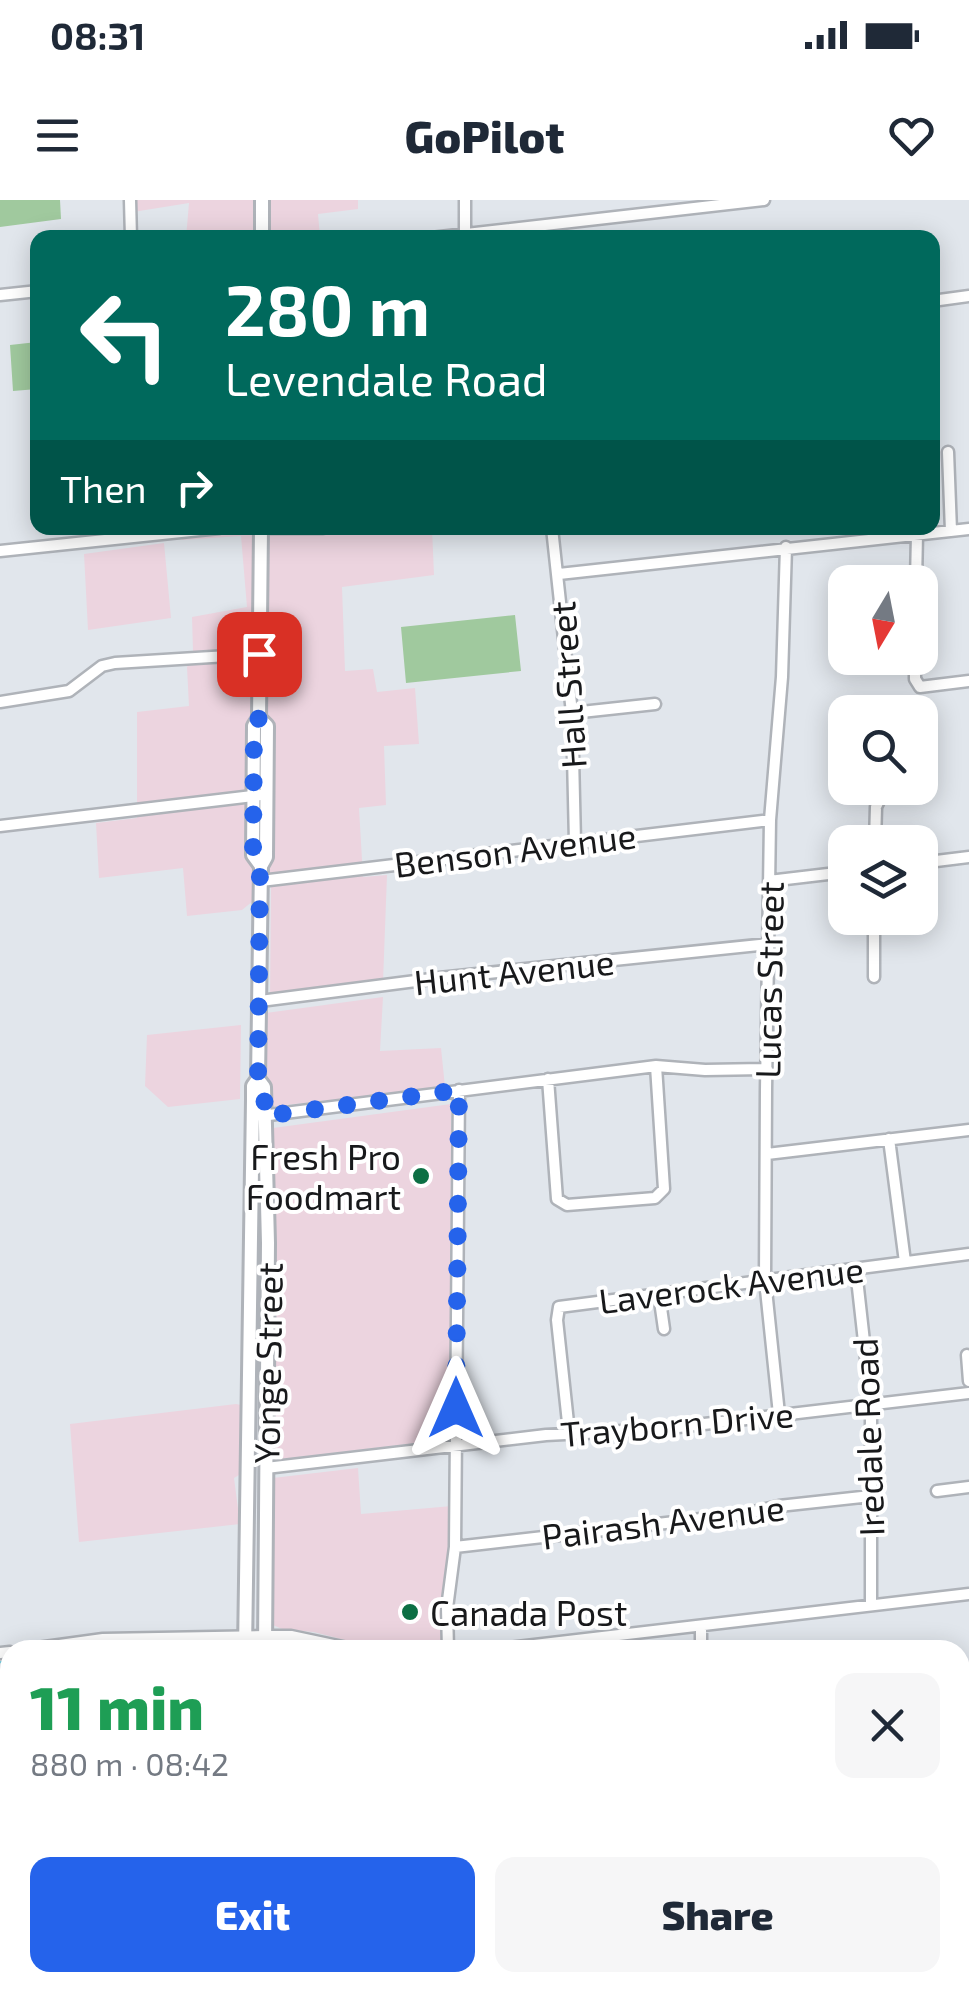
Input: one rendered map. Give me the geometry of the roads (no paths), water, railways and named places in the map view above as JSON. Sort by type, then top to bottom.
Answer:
[{"type":"main road","points":[[262,200],[262,230]]},
{"type":"main road","name":"Yonge Street","points":[[260,535],[259,718],[254,726],[260,795],[253,857],[260,866],[261,880],[260,1001],[258,1079],[253,1086],[259,1117],[268,1243],[265,1640]]},
{"type":"main road","name":"Yonge Street","points":[[245,1640],[247,1326],[259,1117]]},
{"type":"street","points":[[130,200],[130,230]]},
{"type":"street","points":[[464,200],[465,230]]},
{"type":"street","points":[[508,230],[764,200]]},
{"type":"street","points":[[0,295],[30,292]]},
{"type":"street","points":[[940,299],[969,296]]},
{"type":"street","points":[[948,452],[952,531]]},
{"type":"street","points":[[940,532],[969,529]]},
{"type":"street","points":[[0,552],[112,535]]},
{"type":"street","name":"Hall Street","points":[[553,535],[572,713],[575,842]]},
{"type":"street","points":[[559,574],[848,535]]},
{"type":"street","points":[[916,535],[916,565]]},
{"type":"street","name":"Lucas Street","points":[[779,1414],[765,1280],[766,1069],[770,820],[782,676],[786,546]]},
{"type":"street","points":[[0,702],[69,691],[102,666],[115,663],[259,654]]},
{"type":"street","points":[[915,675],[920,687],[969,681]]},
{"type":"street","points":[[572,713],[655,704]]},
{"type":"street","points":[[0,826],[260,795]]},
{"type":"street","name":"Benson Avenue","points":[[261,880],[770,820]]},
{"type":"street","points":[[938,861],[969,857]]},
{"type":"street","points":[[769,881],[828,874]]},
{"type":"street","points":[[874,935],[874,978]]},
{"type":"street","name":"Hunt Avenue","points":[[260,1001],[768,944]]},
{"type":"street","points":[[259,1117],[656,1066],[766,1069]]},
{"type":"street","points":[[548,1079],[557,1200],[567,1205],[654,1198],[664,1189],[656,1066]]},
{"type":"street","points":[[448,1640],[455,1546],[459,1090]]},
{"type":"street","points":[[767,1154],[969,1130]]},
{"type":"street","points":[[889,1140],[905,1262]]},
{"type":"street","name":"Laverock Avenue","points":[[569,1432],[557,1320],[559,1307],[969,1254]]},
{"type":"street","name":"Iredale Road","points":[[856,1270],[871,1404],[871,1605]]},
{"type":"street","points":[[660,1294],[664,1329]]},
{"type":"street","points":[[967,1356],[969,1381]]},
{"type":"street","name":"Trayborn Drive","points":[[266,1468],[569,1432],[661,1429],[969,1393]]},
{"type":"street","points":[[938,1491],[969,1487]]},
{"type":"street","name":"Pairash Avenue","points":[[455,1546],[871,1496]]},
{"type":"street","points":[[578,1640],[969,1594]]},
{"type":"street","points":[[700,1626],[700,1640]]},
{"type":"street","points":[[276,1640],[291,1636],[310,1640]]},
{"type":"street","points":[[96,1640],[138,1640]]},
{"type":"place","name":"Fresh Pro Foodmart","points":[[421,1176]]},
{"type":"place","name":"Canada Post","points":[[410,1612]]}]
